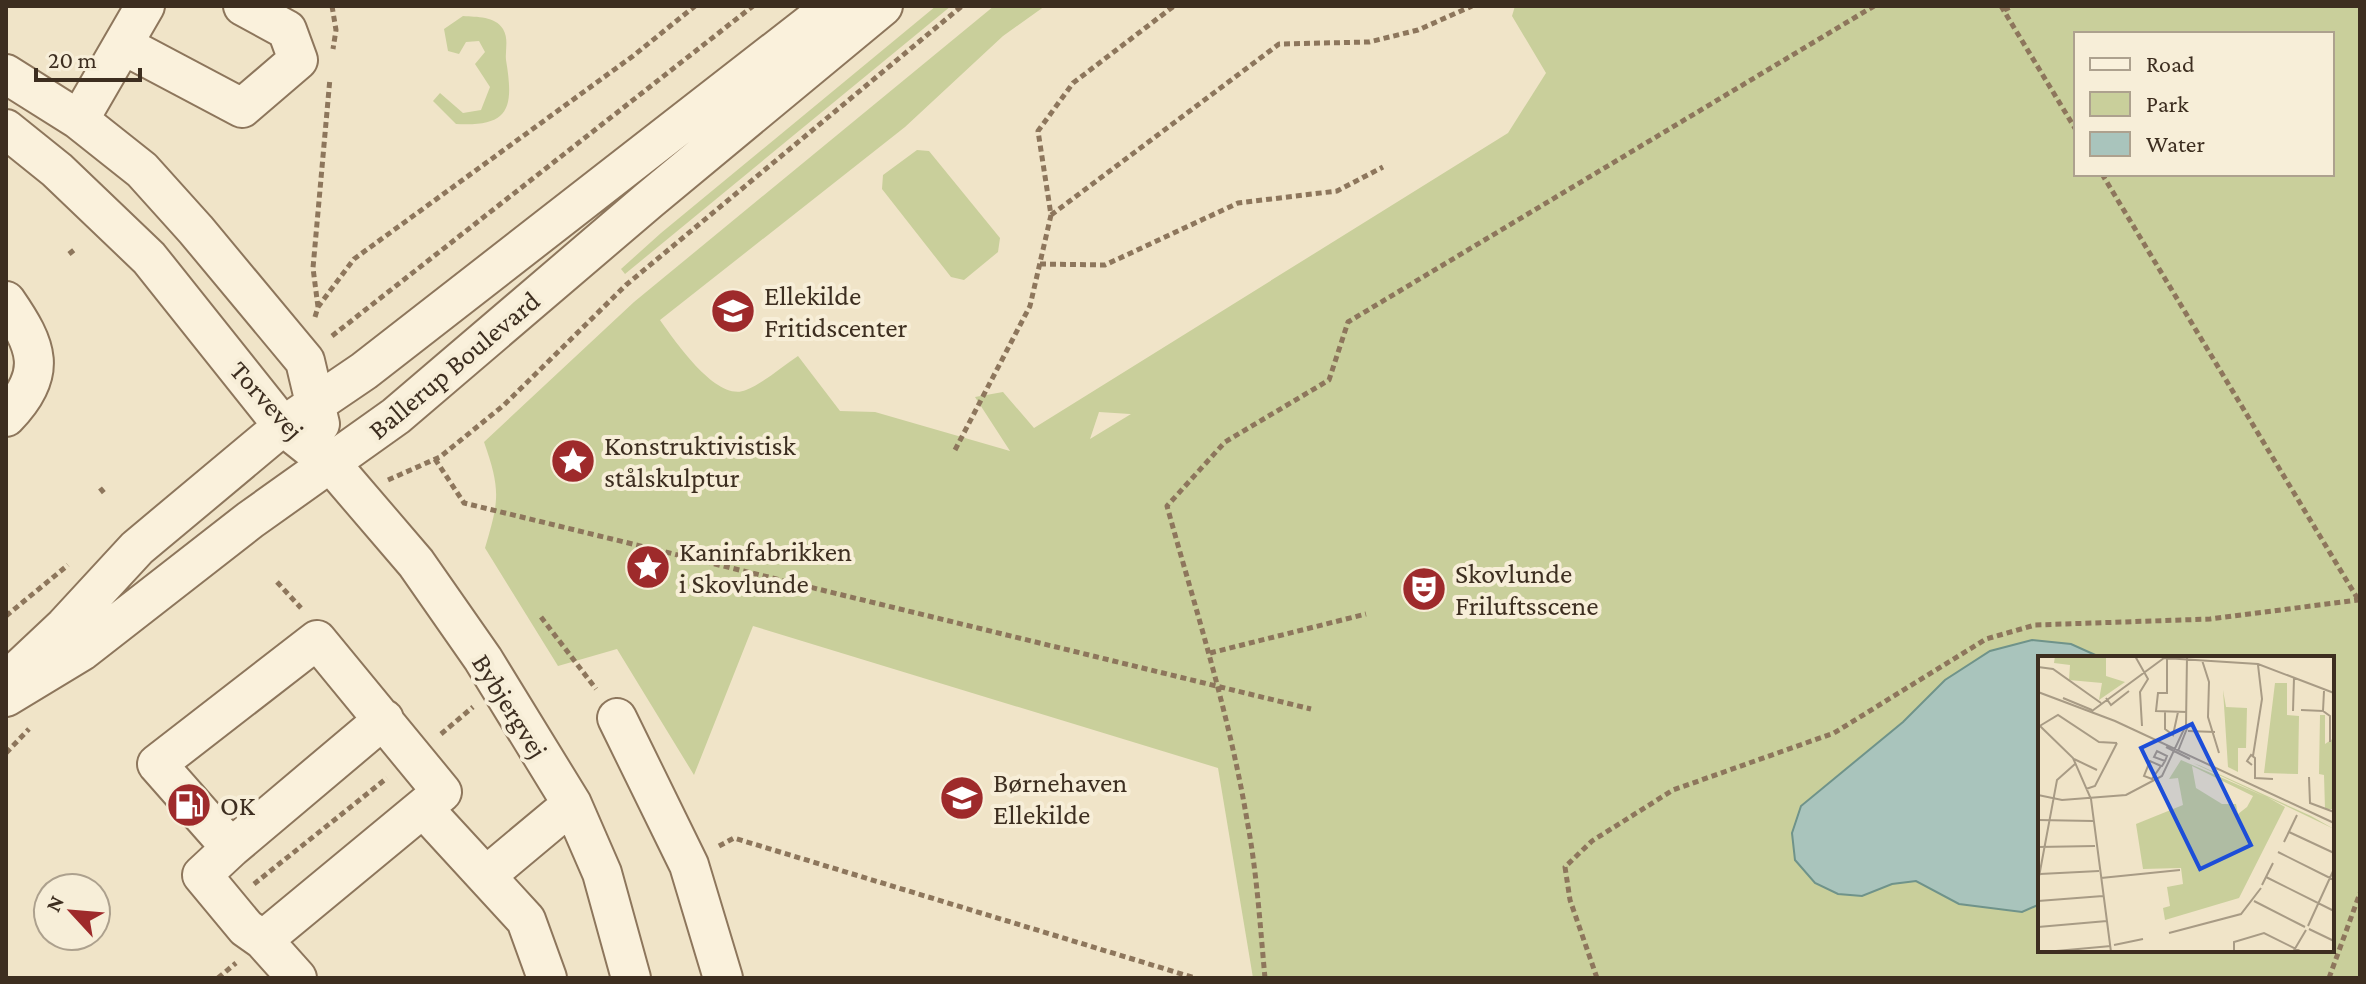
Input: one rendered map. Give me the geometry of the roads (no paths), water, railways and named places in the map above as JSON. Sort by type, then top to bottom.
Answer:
[{"type":"street","points":[[79,120],[125,46],[145,6]]},
{"type":"street","points":[[125,46],[242,108],[298,60],[287,30],[243,6]]},
{"type":"street","name":"Ballerup Boulevard","points":[[6,681],[65,626],[137,548],[283,426],[364,371],[833,6]]},
{"type":"street","name":"Ballerup Boulevard","points":[[6,697],[82,651],[250,520],[332,465],[396,416],[883,6]]},
{"type":"street","name":"Torvevej","points":[[6,74],[79,120],[142,170],[305,361],[313,403],[332,465]]},
{"type":"street","name":"Torvevej","points":[[6,129],[57,170],[149,258],[283,426],[332,465]]},
{"type":"street","points":[[6,301],[35,350],[35,362],[27,387],[6,417]]},
{"type":"street","name":"Bybjergvej","points":[[332,465],[416,563],[498,685],[572,804],[602,873],[631,978]]},
{"type":"street","points":[[231,848],[157,764],[317,640],[442,792],[263,940]]},
{"type":"street","points":[[617,718],[689,865],[723,978]]},
{"type":"street","points":[[297,978],[263,940],[226,906],[202,875],[384,719]]},
{"type":"street","points":[[487,875],[572,804]]},
{"type":"street","points":[[423,808],[526,920],[547,978]]},
{"type":"water","points":[[2032,640],[2071,644],[2098,656],[2038,656],[2038,905],[2022,912],[1959,904],[1916,881],[1892,884],[1862,896],[1838,894],[1815,883],[1795,860],[1792,833],[1801,806],[1903,722],[1945,680],[1990,651]]},
{"type":"place","name":"Ellekilde Fritidscenter","points":[[733,311]]},
{"type":"place","name":"Konstruktivistisk stålskulptur","points":[[573,461]]},
{"type":"place","name":"Kaninfabrikken i Skovlunde","points":[[648,567]]},
{"type":"place","name":"Skovlunde Friluftsscene","points":[[1424,589]]},
{"type":"place","name":"Børnehaven Ellekilde","points":[[962,798]]},
{"type":"place","name":"OK","points":[[189,805]]}]
